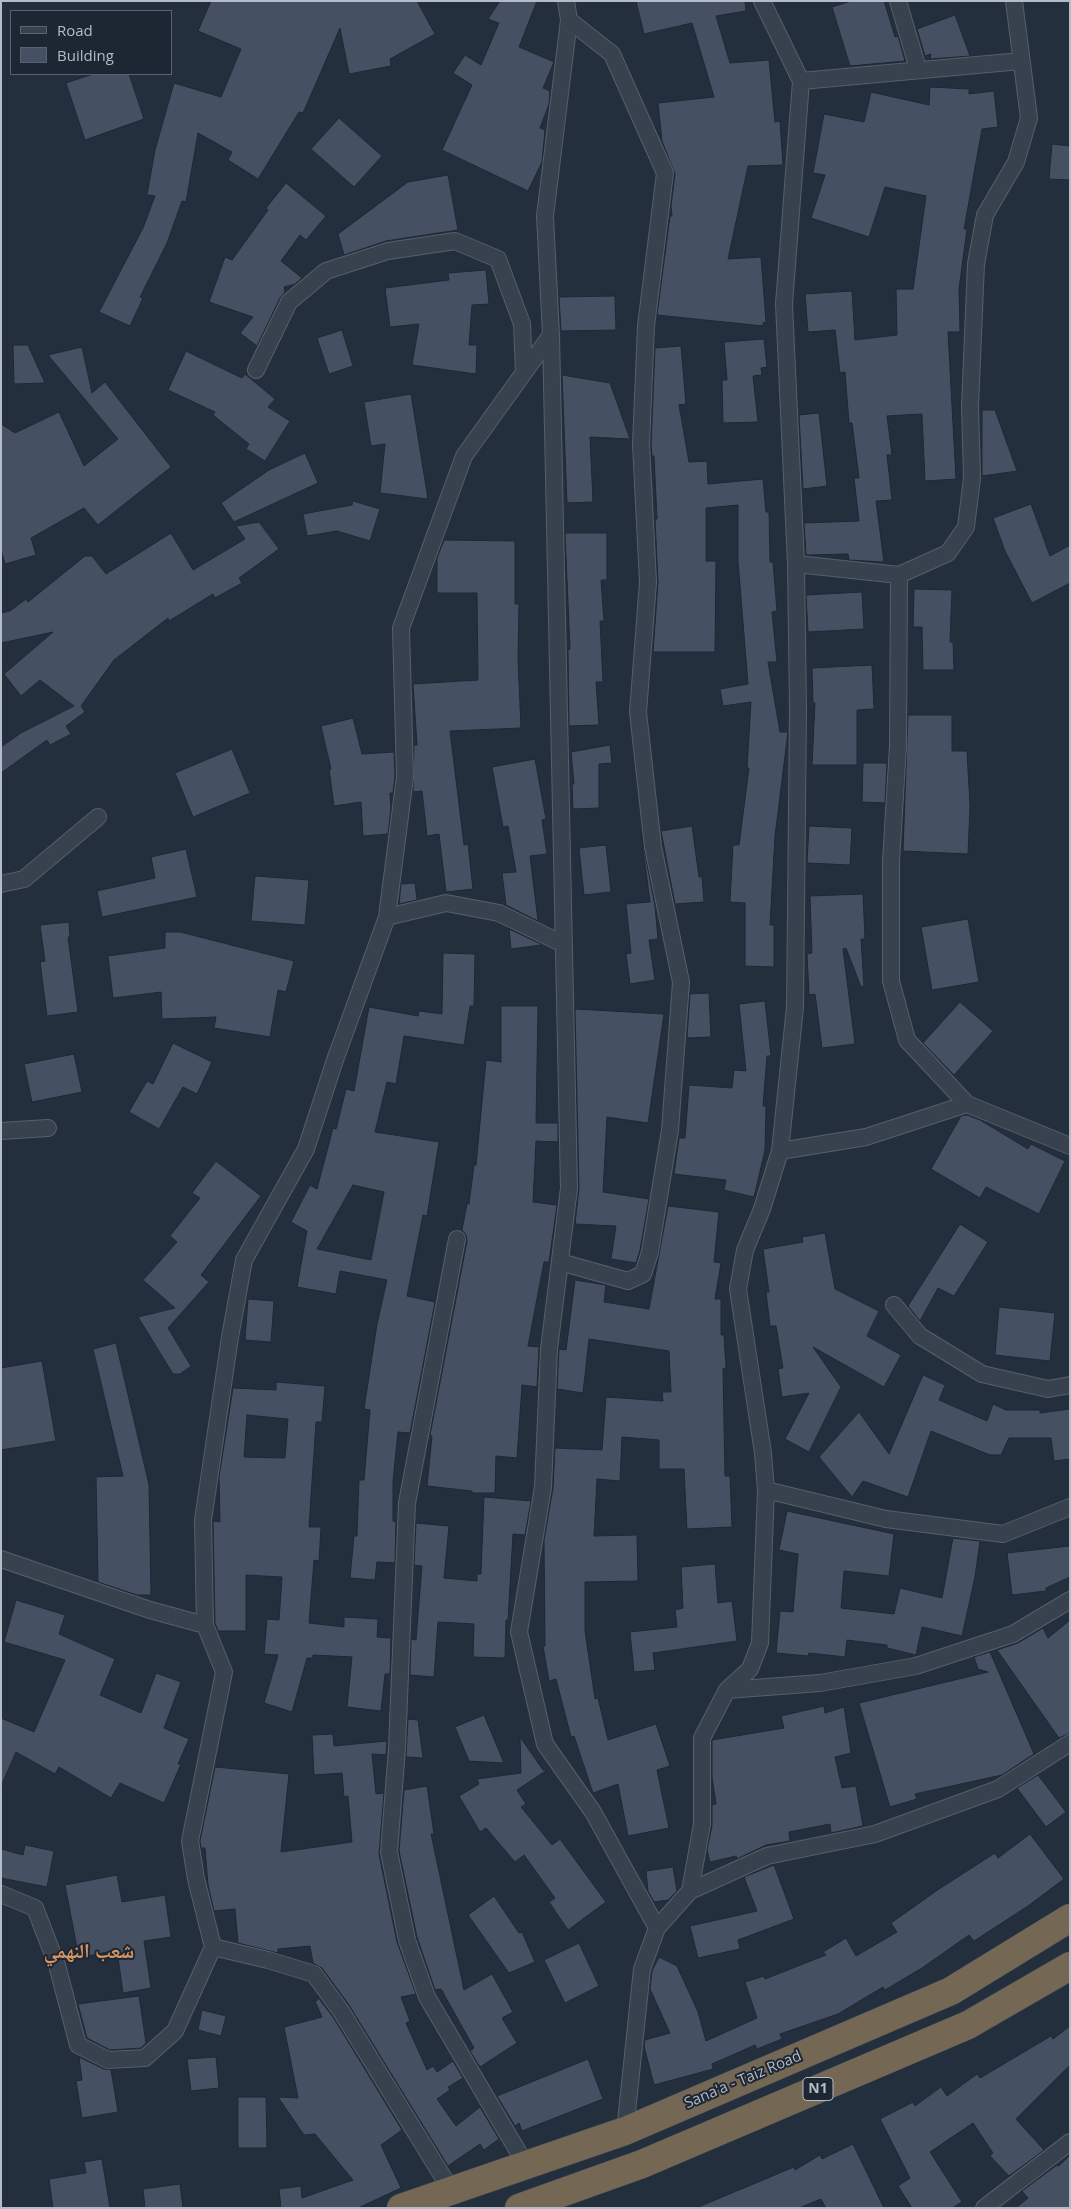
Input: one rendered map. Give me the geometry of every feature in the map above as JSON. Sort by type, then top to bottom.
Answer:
[{"type":"highway","name":"Sana'a - Taiz Road","points":[[401,2208],[624,2131],[951,1991],[1070,1918]]},
{"type":"highway","name":"N1","points":[[519,2208],[642,2164],[968,2025],[1070,1966]]},
{"type":"street","points":[[566,1],[569,20],[545,216],[551,335],[569,1188],[550,1349],[543,1487],[519,1632],[545,1744],[593,1812],[657,1928]]},
{"type":"street","points":[[690,1890],[702,1824],[702,1738],[727,1690],[750,1669],[760,1643],[766,1490],[763,1453],[738,1289],[745,1250],[762,1209],[780,1151],[795,1007],[798,720],[796,564],[784,304],[801,81],[762,1]]},
{"type":"street","points":[[898,1],[918,69]]},
{"type":"street","points":[[796,564],[899,574],[948,553],[966,527],[972,478],[970,406],[976,264],[986,215],[1016,162],[1028,118],[1014,1]]},
{"type":"street","points":[[560,1262],[628,1281],[643,1274],[650,1252],[670,1130],[681,982],[653,847],[638,712],[648,582],[641,444],[646,326],[665,173],[612,54],[569,20]]},
{"type":"street","points":[[801,81],[1021,61]]},
{"type":"street","points":[[256,370],[289,302],[326,271],[388,251],[455,241],[498,259],[522,324],[524,372]]},
{"type":"street","points":[[1,1894],[35,1908],[57,1965],[78,2045],[108,2060],[146,2058],[175,2031],[213,1947],[196,1879],[190,1841],[224,1672],[205,1625],[204,1520],[230,1337],[244,1260],[306,1149],[335,1060],[387,917],[405,777],[401,628],[464,456],[551,335]]},
{"type":"street","points":[[899,574],[898,746],[891,861],[891,981],[908,1040],[967,1104],[1070,1146]]},
{"type":"street","points":[[1,884],[24,879],[98,817]]},
{"type":"street","points":[[387,917],[446,902],[499,913],[563,944]]},
{"type":"street","points":[[780,1151],[866,1137],[967,1104]]},
{"type":"street","points":[[1,1131],[48,1128]]},
{"type":"street","points":[[458,1239],[407,1503],[396,1748],[389,1852],[407,1940],[427,1997],[526,2165]]},
{"type":"street","points":[[894,1305],[920,1336],[982,1374],[1048,1389],[1070,1385]]},
{"type":"street","points":[[766,1490],[886,1518],[1003,1534],[1070,1507]]},
{"type":"street","points":[[1,1559],[150,1610],[205,1625]]},
{"type":"street","points":[[727,1690],[820,1683],[916,1666],[1013,1634],[1070,1600]]},
{"type":"street","points":[[624,2131],[642,1969],[657,1928],[690,1890],[767,1856],[875,1834],[998,1789],[1070,1743]]},
{"type":"street","points":[[213,1947],[268,1960],[314,1974],[346,2019],[451,2190]]},
{"type":"street","points":[[984,2208],[1070,2142]]},
{"type":"building","points":[[211,1],[417,1],[435,34],[390,59],[391,66],[349,74],[340,28],[303,113],[299,112],[258,179],[228,160],[232,152],[198,133],[186,202],[182,201],[167,243],[140,297],[143,298],[130,326],[99,312],[143,228],[155,196],[147,195],[155,150],[174,83],[221,97],[241,49],[198,31]]},
{"type":"building","points":[[500,1],[537,1],[519,47],[554,62],[543,88],[550,91],[549,104],[540,128],[545,130],[542,162],[528,191],[442,150],[472,85],[453,73],[465,55],[481,65],[499,23],[488,19]]},
{"type":"building","points":[[636,1],[745,1],[746,11],[716,16],[730,63],[769,60],[775,122],[780,121],[783,165],[748,166],[728,259],[761,257],[766,322],[763,323],[763,326],[657,315],[670,216],[672,216],[671,206],[675,174],[662,141],[658,103],[714,97],[692,23],[644,34]]},
{"type":"building","points":[[851,1],[884,1],[895,37],[898,36],[905,61],[850,66],[832,7]]},
{"type":"building","points":[[955,15],[970,56],[930,59],[931,54],[925,56],[917,29]]},
{"type":"building","points":[[90,75],[129,75],[144,119],[85,140],[66,83]]},
{"type":"building","points":[[930,87],[969,89],[969,94],[994,91],[998,127],[982,129],[964,229],[967,229],[959,289],[960,332],[948,332],[956,479],[925,481],[922,414],[887,416],[892,455],[887,455],[892,500],[876,501],[884,562],[849,560],[848,554],[806,555],[804,523],[859,521],[854,478],[859,478],[852,423],[849,423],[845,372],[840,373],[835,330],[808,332],[805,294],[852,291],[855,340],[897,335],[896,289],[913,289],[926,196],[885,187],[869,237],[811,218],[825,175],[813,173],[824,114],[864,122],[871,92],[929,105]]},
{"type":"building","points":[[339,118],[382,156],[354,187],[311,149]]},
{"type":"building","points":[[1052,144],[1070,146],[1070,180],[1049,179]]},
{"type":"building","points":[[448,175],[458,230],[386,241],[344,255],[338,234],[408,182]]},
{"type":"building","points":[[286,183],[326,216],[306,240],[300,235],[281,261],[302,278],[295,284],[284,287],[285,292],[280,298],[257,346],[240,333],[253,317],[209,302],[225,257],[232,260],[268,210],[266,208]]},
{"type":"building","points":[[486,270],[489,304],[472,305],[469,345],[477,345],[476,374],[412,365],[419,324],[390,327],[385,288],[449,280],[448,273]]},
{"type":"building","points":[[615,296],[616,330],[561,331],[559,297]]},
{"type":"building","points":[[342,330],[353,366],[329,374],[317,338]]},
{"type":"building","points":[[764,339],[767,367],[761,368],[762,375],[753,376],[758,422],[723,423],[722,380],[727,380],[724,342]]},
{"type":"building","points":[[13,345],[28,345],[45,383],[14,384]]},
{"type":"building","points":[[681,346],[686,404],[679,405],[689,462],[707,461],[708,484],[763,479],[766,512],[769,512],[770,562],[773,562],[777,611],[772,612],[777,662],[768,662],[780,732],[788,732],[775,836],[770,925],[774,925],[774,967],[745,966],[745,903],[730,902],[733,845],[739,845],[749,768],[747,768],[751,702],[723,706],[720,689],[748,684],[738,561],[738,505],[706,508],[706,561],[716,561],[715,652],[653,652],[658,582],[654,456],[652,456],[651,444],[655,348]]},
{"type":"building","points":[[82,347],[92,393],[105,382],[171,467],[98,525],[84,508],[31,538],[36,555],[5,564],[1,550],[1,424],[15,433],[59,412],[84,466],[118,439],[48,355]]},
{"type":"building","points":[[186,351],[242,378],[245,374],[275,399],[268,407],[290,421],[265,461],[246,449],[249,444],[213,415],[215,412],[168,390]]},
{"type":"building","points":[[562,375],[610,383],[630,439],[590,437],[593,502],[567,503]]},
{"type":"building","points":[[411,394],[428,499],[380,493],[385,444],[371,446],[364,402]]},
{"type":"building","points":[[982,410],[995,410],[1017,471],[982,476]]},
{"type":"building","points":[[819,413],[827,486],[803,489],[799,415]]},
{"type":"building","points":[[305,453],[318,483],[234,522],[221,503],[269,470]]},
{"type":"building","points":[[353,501],[380,509],[370,541],[337,531],[307,536],[303,514],[352,505]]},
{"type":"building","points":[[1031,504],[1050,556],[1070,545],[1070,583],[1032,603],[1005,551],[993,518]]},
{"type":"building","points":[[259,522],[279,549],[239,578],[242,583],[215,598],[213,594],[169,621],[168,618],[114,660],[81,706],[85,712],[66,726],[71,734],[50,745],[47,740],[1,773],[1,747],[21,733],[74,706],[40,680],[21,696],[4,674],[53,632],[1,643],[1,613],[10,611],[26,599],[28,602],[85,556],[92,556],[106,574],[171,533],[193,570],[245,539],[236,526]]},
{"type":"building","points":[[565,533],[607,533],[607,580],[601,580],[604,621],[600,621],[603,682],[596,682],[599,725],[569,726],[568,650],[570,649]]},
{"type":"building","points":[[444,540],[515,541],[515,604],[519,604],[518,658],[521,728],[450,731],[464,845],[468,844],[473,889],[446,892],[439,834],[427,836],[422,791],[413,792],[414,745],[417,745],[413,684],[478,680],[477,593],[437,593],[437,558]]},
{"type":"building","points":[[914,589],[952,590],[950,642],[953,642],[954,670],[923,670],[922,627],[913,627]]},
{"type":"building","points":[[862,592],[864,629],[808,632],[806,595]]},
{"type":"building","points":[[872,665],[874,709],[857,710],[857,765],[812,765],[815,703],[813,703],[812,668]]},
{"type":"building","points":[[908,715],[952,715],[952,751],[967,751],[970,806],[968,854],[903,851]]},
{"type":"building","points":[[353,718],[362,754],[394,752],[395,776],[393,793],[390,793],[391,808],[388,834],[363,836],[361,802],[334,806],[329,769],[331,769],[321,726]]},
{"type":"building","points":[[610,745],[612,763],[599,764],[599,808],[573,809],[572,784],[574,784],[571,752]]},
{"type":"building","points":[[232,749],[250,793],[193,817],[175,773]]},
{"type":"building","points":[[535,759],[546,819],[542,820],[547,854],[530,856],[538,921],[506,905],[502,873],[516,872],[508,826],[503,827],[492,767]]},
{"type":"building","points":[[863,763],[887,763],[885,803],[862,802]]},
{"type":"building","points":[[692,826],[699,877],[702,877],[704,902],[675,904],[661,831]]},
{"type":"building","points":[[809,826],[852,828],[850,865],[807,863]]},
{"type":"building","points":[[641,833],[655,906],[658,939],[649,940],[655,980],[630,984],[626,954],[631,953],[626,904],[650,902]]},
{"type":"building","points":[[606,845],[611,892],[584,895],[579,848]]},
{"type":"building","points":[[186,849],[197,897],[102,917],[97,891],[155,878],[151,857]]},
{"type":"building","points":[[255,876],[309,880],[305,925],[251,921]]},
{"type":"building","points":[[415,883],[417,900],[399,904],[401,884]]},
{"type":"building","points":[[863,894],[865,939],[861,939],[864,986],[861,987],[846,948],[843,949],[855,1044],[822,1048],[815,994],[809,995],[807,954],[812,953],[810,896]]},
{"type":"building","points":[[968,919],[979,982],[932,990],[921,927]]},
{"type":"building","points":[[69,922],[70,937],[68,937],[78,1012],[47,1016],[40,962],[45,961],[40,925]]},
{"type":"building","points":[[509,929],[541,944],[541,945],[511,949]]},
{"type":"building","points":[[165,932],[180,932],[294,961],[286,992],[278,990],[270,1037],[214,1028],[216,1017],[162,1019],[161,992],[113,998],[108,956],[165,948]]},
{"type":"building","points":[[443,953],[475,954],[474,1006],[470,1006],[464,1045],[404,1036],[396,1084],[387,1082],[375,1132],[439,1142],[427,1216],[423,1215],[407,1296],[435,1302],[410,1433],[398,1432],[393,1481],[393,1521],[396,1522],[395,1563],[377,1562],[375,1580],[350,1578],[354,1536],[357,1536],[359,1480],[364,1480],[370,1410],[364,1409],[377,1324],[387,1280],[340,1271],[336,1294],[297,1287],[307,1231],[291,1222],[310,1185],[317,1189],[333,1128],[336,1129],[346,1089],[354,1091],[369,1007],[418,1016],[419,1011],[442,1014]],"holes":[[[353,1185],[384,1192],[371,1260],[317,1249]]]},
{"type":"building","points":[[709,993],[711,1037],[687,1038],[690,994]]},
{"type":"building","points":[[765,1001],[771,1056],[767,1056],[763,1106],[766,1106],[765,1150],[754,1197],[724,1190],[726,1180],[674,1174],[679,1138],[685,1138],[689,1085],[732,1088],[734,1070],[746,1071],[739,1004]]},
{"type":"building","points":[[960,1002],[993,1031],[954,1075],[923,1043]]},
{"type":"building","points":[[501,1006],[538,1006],[536,1123],[558,1123],[558,1142],[536,1141],[533,1202],[557,1205],[549,1262],[544,1262],[528,1346],[539,1347],[537,1387],[522,1385],[517,1458],[496,1456],[495,1493],[472,1493],[472,1491],[427,1486],[432,1436],[430,1435],[467,1241],[466,1235],[462,1230],[467,1204],[469,1204],[474,1165],[476,1165],[486,1060],[501,1062]]},
{"type":"building","points":[[575,1009],[664,1014],[648,1123],[607,1117],[603,1192],[649,1199],[636,1263],[611,1259],[616,1226],[575,1224],[579,1188]]},
{"type":"building","points":[[173,1043],[212,1062],[197,1094],[183,1087],[159,1129],[129,1112],[147,1081],[153,1084]]},
{"type":"building","points":[[74,1054],[82,1092],[32,1102],[24,1064]]},
{"type":"building","points":[[967,1115],[980,1120],[1028,1149],[1031,1144],[1065,1161],[1039,1214],[986,1187],[980,1198],[931,1169],[961,1116]]},
{"type":"building","points":[[216,1161],[261,1196],[201,1275],[209,1282],[168,1328],[191,1366],[180,1374],[173,1374],[138,1317],[175,1308],[143,1280],[177,1242],[170,1236],[200,1198],[192,1193]]},
{"type":"building","points":[[668,1206],[719,1212],[714,1262],[721,1263],[715,1299],[721,1299],[721,1335],[724,1335],[726,1368],[723,1369],[725,1476],[730,1476],[732,1527],[687,1529],[684,1469],[659,1469],[659,1440],[622,1437],[620,1481],[597,1479],[594,1536],[637,1535],[638,1581],[585,1582],[585,1631],[595,1699],[598,1698],[608,1740],[656,1724],[670,1766],[657,1770],[669,1828],[628,1836],[618,1784],[593,1793],[574,1736],[571,1737],[556,1679],[549,1681],[543,1646],[545,1646],[544,1540],[553,1488],[555,1448],[602,1450],[606,1397],[663,1401],[662,1392],[671,1392],[669,1351],[589,1339],[583,1393],[557,1389],[559,1349],[566,1350],[575,1280],[606,1285],[604,1302],[649,1309]]},
{"type":"building","points":[[960,1224],[988,1242],[954,1296],[938,1288],[920,1321],[908,1306]]},
{"type":"building","points":[[825,1233],[835,1289],[879,1311],[867,1336],[901,1355],[884,1387],[813,1347],[841,1387],[809,1452],[785,1439],[809,1393],[782,1397],[778,1369],[783,1368],[776,1326],[770,1326],[766,1292],[769,1292],[763,1249],[803,1242],[802,1237]]},
{"type":"building","points":[[248,1299],[274,1301],[271,1342],[245,1340]]},
{"type":"building","points":[[999,1307],[1055,1313],[1050,1361],[995,1355]]},
{"type":"building","points":[[116,1343],[149,1485],[151,1595],[137,1595],[98,1582],[96,1477],[123,1476],[93,1349]]},
{"type":"building","points":[[42,1361],[56,1441],[1,1450],[1,1368]]},
{"type":"building","points":[[923,1375],[945,1385],[939,1400],[987,1421],[993,1404],[1006,1410],[1040,1410],[1040,1413],[1070,1409],[1070,1459],[1054,1461],[1051,1438],[1009,1438],[1001,1455],[990,1455],[931,1431],[908,1497],[863,1481],[852,1497],[819,1457],[859,1412],[889,1454]]},
{"type":"building","points":[[276,1382],[325,1386],[322,1422],[316,1422],[309,1527],[321,1527],[319,1561],[314,1560],[309,1623],[344,1627],[344,1617],[378,1619],[377,1637],[391,1638],[390,1674],[385,1674],[381,1711],[347,1707],[352,1657],[313,1655],[313,1658],[307,1658],[292,1712],[264,1703],[278,1655],[264,1654],[267,1619],[279,1620],[282,1577],[246,1575],[246,1631],[218,1631],[215,1623],[213,1521],[220,1522],[219,1477],[233,1388],[276,1390]],"holes":[[[247,1415],[288,1419],[285,1458],[244,1457]]]},
{"type":"building","points":[[484,1497],[531,1501],[525,1535],[513,1534],[505,1658],[473,1657],[474,1624],[438,1622],[434,1677],[410,1675],[411,1639],[416,1640],[422,1566],[414,1565],[416,1523],[449,1526],[444,1578],[477,1581],[477,1574],[481,1574]]},
{"type":"building","points":[[787,1511],[894,1534],[889,1576],[844,1571],[841,1608],[894,1614],[900,1588],[942,1598],[953,1538],[980,1541],[975,1577],[962,1636],[922,1627],[916,1655],[887,1648],[887,1645],[847,1640],[845,1657],[809,1653],[808,1656],[776,1653],[780,1611],[793,1612],[798,1554],[779,1550]]},
{"type":"building","points":[[1070,1546],[1070,1577],[1046,1588],[1046,1591],[1012,1595],[1007,1553]]},
{"type":"building","points":[[715,1564],[718,1603],[732,1601],[737,1641],[653,1653],[655,1670],[634,1672],[630,1632],[677,1627],[675,1610],[683,1608],[681,1567]]},
{"type":"building","points":[[16,1600],[65,1615],[59,1634],[115,1659],[100,1695],[141,1713],[156,1673],[181,1682],[164,1728],[189,1739],[178,1764],[181,1764],[164,1803],[120,1783],[111,1798],[59,1767],[55,1774],[16,1752],[1,1786],[1,1718],[34,1732],[65,1660],[4,1642]]},
{"type":"building","points":[[1070,1620],[1070,1733],[1059,1738],[997,1650],[1018,1643],[1043,1628],[1048,1638]]},
{"type":"building","points":[[990,1652],[1034,1754],[1002,1775],[915,1794],[917,1799],[890,1807],[859,1703],[988,1672],[978,1669],[974,1657]]},
{"type":"building","points":[[824,1706],[825,1713],[844,1707],[851,1753],[835,1757],[842,1788],[856,1786],[863,1826],[831,1833],[830,1824],[789,1832],[790,1841],[766,1845],[737,1859],[736,1856],[710,1862],[707,1850],[712,1826],[712,1805],[716,1804],[712,1777],[712,1740],[784,1728],[781,1716]]},
{"type":"building","points":[[484,1715],[504,1763],[469,1761],[455,1727]]},
{"type":"building","points":[[408,1719],[418,1720],[423,1758],[406,1757]]},
{"type":"building","points":[[333,1734],[334,1746],[387,1741],[386,1755],[372,1754],[376,1794],[384,1793],[379,1854],[397,1942],[416,1994],[401,1997],[410,2021],[406,2023],[427,2070],[433,2066],[437,2072],[453,2061],[463,2078],[448,2087],[450,2090],[437,2099],[456,2126],[480,2107],[499,2139],[484,2150],[480,2144],[448,2166],[349,2005],[322,1968],[313,1963],[310,1946],[278,1949],[278,1953],[238,1943],[235,1909],[214,1911],[208,1885],[205,1848],[201,1848],[200,1841],[215,1767],[289,1774],[281,1852],[352,1842],[348,1796],[344,1797],[342,1773],[314,1775],[312,1735]]},
{"type":"building","points":[[520,1737],[543,1770],[547,1770],[517,1790],[526,1804],[521,1807],[552,1845],[560,1839],[606,1902],[568,1930],[549,1902],[555,1898],[524,1855],[515,1862],[486,1828],[480,1832],[459,1796],[479,1784],[477,1779],[521,1773]]},
{"type":"building","points":[[1038,1775],[1066,1812],[1046,1827],[1017,1788]]},
{"type":"building","points":[[427,1786],[434,1834],[431,1834],[464,1990],[492,1974],[513,2012],[502,2018],[517,2043],[480,2067],[470,2051],[474,2048],[441,1989],[435,1990],[417,1937],[399,1851],[404,1790]]},
{"type":"building","points":[[1030,1834],[1064,1879],[1028,1906],[974,1941],[969,1935],[922,1968],[885,1990],[883,1987],[838,2014],[780,2034],[782,2039],[757,2049],[755,2045],[712,2064],[713,2069],[654,2085],[644,2046],[645,2040],[670,2033],[650,1989],[652,1971],[659,1957],[677,1966],[698,2012],[706,2041],[757,2018],[745,1982],[764,1976],[765,1979],[826,1955],[823,1952],[846,1938],[856,1956],[897,1932],[891,1923],[939,1889],[995,1853],[998,1858]]},
{"type":"building","points":[[25,1845],[54,1851],[47,1887],[1,1878],[1,1849],[23,1855]]},
{"type":"building","points":[[774,1865],[794,1919],[738,1940],[740,1949],[698,1958],[690,1926],[757,1911],[744,1877]]},
{"type":"building","points":[[673,1867],[677,1891],[668,1900],[654,1902],[648,1891],[646,1871]]},
{"type":"building","points":[[117,1875],[122,1902],[165,1895],[171,1937],[144,1941],[151,1988],[123,1993],[117,1950],[79,1958],[65,1885]]},
{"type":"building","points":[[494,1896],[519,1933],[522,1932],[535,1962],[509,1973],[468,1915]]},
{"type":"building","points":[[579,1943],[599,1986],[565,2003],[544,1960]]},
{"type":"building","points":[[139,1996],[146,2043],[141,2048],[110,2050],[87,2038],[78,2004]]},
{"type":"building","points":[[317,1996],[333,2017],[402,2130],[381,2145],[401,2188],[358,2208],[281,2208],[279,2189],[301,2186],[302,2198],[353,2180],[315,2134],[304,2135],[278,2097],[298,2098],[284,2027],[322,2017],[315,2001],[318,2000]]},
{"type":"building","points":[[202,2010],[226,2016],[221,2036],[198,2030]]},
{"type":"building","points":[[1070,2026],[1070,2065],[1016,2119],[1044,2150],[1009,2176],[990,2156],[993,2153],[973,2123],[930,2152],[962,2202],[952,2208],[912,2208],[898,2186],[910,2178],[880,2119],[913,2102],[915,2106],[941,2087],[947,2096],[977,2074],[980,2078],[1051,2036],[1053,2039]]},
{"type":"building","points":[[79,2057],[104,2069],[116,2070],[111,2070],[118,2112],[82,2118],[76,2081],[82,2080]]},
{"type":"building","points":[[216,2057],[219,2088],[191,2091],[187,2059]]},
{"type":"building","points":[[588,2059],[603,2099],[522,2131],[519,2123],[515,2126],[497,2096]]},
{"type":"building","points":[[238,2097],[266,2097],[267,2148],[238,2148]]},
{"type":"building","points":[[853,2144],[884,2208],[826,2208],[821,2199],[799,2208],[696,2208],[794,2167],[795,2170],[820,2155],[822,2159]]},
{"type":"building","points":[[1070,2155],[1070,2208],[1016,2208],[1028,2198],[1022,2191],[1057,2165],[1059,2166]]},
{"type":"building","points":[[102,2159],[110,2208],[53,2208],[49,2179],[86,2173],[84,2162]]},
{"type":"building","points":[[180,2184],[183,2208],[145,2208],[143,2189]]},
{"type":"district","name":"شعب النهمي","points":[[89,1952]]}]
